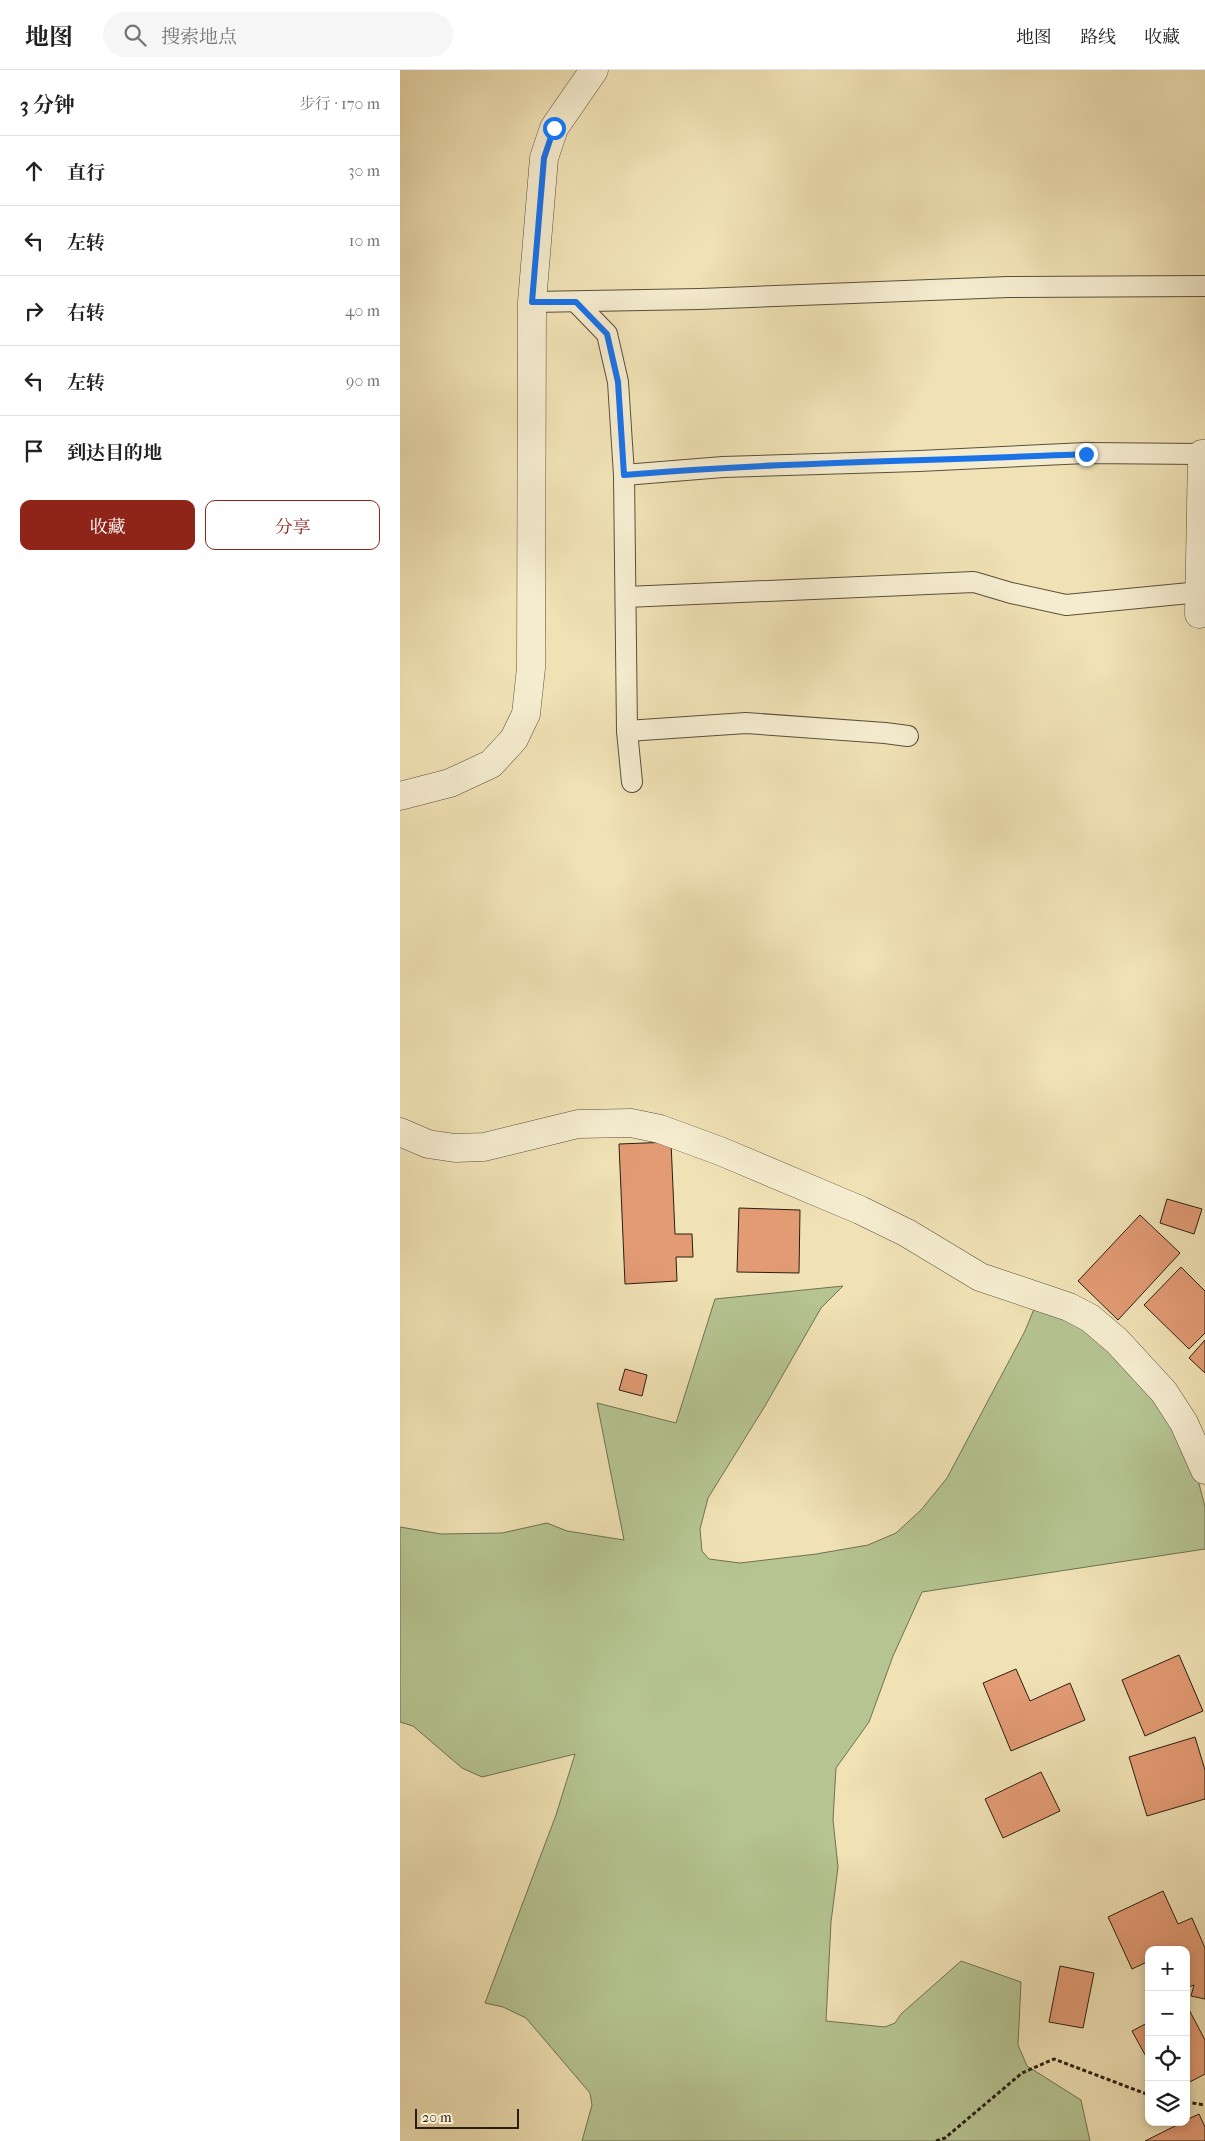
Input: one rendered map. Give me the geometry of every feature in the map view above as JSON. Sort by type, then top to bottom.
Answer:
[{"type":"street","points":[[400,796],[450,783],[491,764],[514,739],[526,714],[531,668],[532,302],[544,158],[554,128],[594,70]]},
{"type":"street","points":[[1199,603],[1203,454]]},
{"type":"street","points":[[400,1132],[428,1144],[456,1148],[484,1147],[578,1124],[631,1123],[660,1129],[720,1151],[826,1195],[907,1233],[980,1277],[1069,1307],[1090,1318],[1117,1341],[1164,1392],[1184,1423],[1205,1470]]},
{"type":"lane","points":[[532,302],[1008,287],[1205,286]]},
{"type":"lane","points":[[576,302],[607,334],[618,382],[624,475],[627,731],[632,782]]},
{"type":"lane","points":[[624,475],[723,466],[1086,454],[1203,454]]},
{"type":"lane","points":[[626,596],[974,582],[1011,593],[1066,604],[1199,603]]},
{"type":"lane","points":[[627,731],[746,724],[908,736]]},
{"type":"path","points":[[936,2141],[945,2138],[1022,2073],[1054,2059],[1145,2093]]},
{"type":"path","points":[[1190,2103],[1205,2105]]},
{"type":"green space","points":[[843,1286],[821,1308],[765,1406],[708,1498],[700,1529],[702,1551],[709,1559],[740,1563],[816,1554],[868,1545],[896,1533],[921,1510],[947,1478],[1025,1331],[1034,1309],[1083,1325],[1166,1409],[1198,1480],[1205,1507],[1205,1549],[922,1592],[893,1656],[869,1722],[836,1768],[833,1820],[838,1867],[831,1922],[826,2021],[885,2027],[895,2023],[901,2014],[961,1961],[1021,1982],[1018,2045],[1027,2066],[1081,2100],[1090,2141],[582,2141],[592,2105],[590,2093],[526,2018],[503,2007],[485,2003],[556,1815],[575,1754],[482,1777],[462,1768],[413,1726],[400,1722],[400,1527],[441,1534],[502,1533],[547,1523],[567,1531],[624,1540],[597,1403],[676,1423],[715,1299]]},
{"type":"building","points":[[671,1142],[675,1234],[692,1234],[693,1257],[676,1257],[677,1281],[625,1284],[619,1144]]},
{"type":"building","points":[[1167,1199],[1202,1209],[1194,1234],[1160,1223]]},
{"type":"building","points":[[739,1208],[800,1210],[799,1273],[737,1272]]},
{"type":"building","points":[[1140,1215],[1180,1253],[1118,1320],[1078,1281]]},
{"type":"building","points":[[1181,1267],[1205,1291],[1205,1333],[1189,1349],[1144,1305]]},
{"type":"building","points":[[1205,1340],[1205,1373],[1189,1358]]},
{"type":"building","points":[[625,1369],[647,1375],[642,1396],[619,1390]]},
{"type":"building","points":[[1179,1655],[1203,1711],[1145,1736],[1122,1680]]},
{"type":"building","points":[[1016,1669],[1030,1701],[1070,1683],[1085,1720],[1011,1751],[983,1683]]},
{"type":"building","points":[[1195,1737],[1205,1770],[1205,1799],[1147,1816],[1129,1757]]},
{"type":"building","points":[[1041,1772],[1060,1811],[1003,1838],[985,1799]]},
{"type":"building","points":[[1163,1891],[1178,1924],[1192,1918],[1205,1948],[1205,1999],[1191,1996],[1194,1985],[1190,1986],[1190,1946],[1145,1946],[1145,1963],[1132,1969],[1108,1917]]},
{"type":"building","points":[[1060,1966],[1094,1973],[1083,2028],[1049,2022]]},
{"type":"building","points":[[1190,2012],[1205,2040],[1205,2074],[1190,2082]]},
{"type":"building","points":[[1145,2024],[1145,2055],[1132,2031]]},
{"type":"building","points":[[1199,2114],[1205,2127],[1205,2141],[1145,2141],[1175,2126],[1190,2126],[1190,2118]]},
{"type":"route","points":[[554,128],[544,158],[532,302],[576,302],[607,334],[618,382],[624,475],[723,466],[1086,454]]}]
